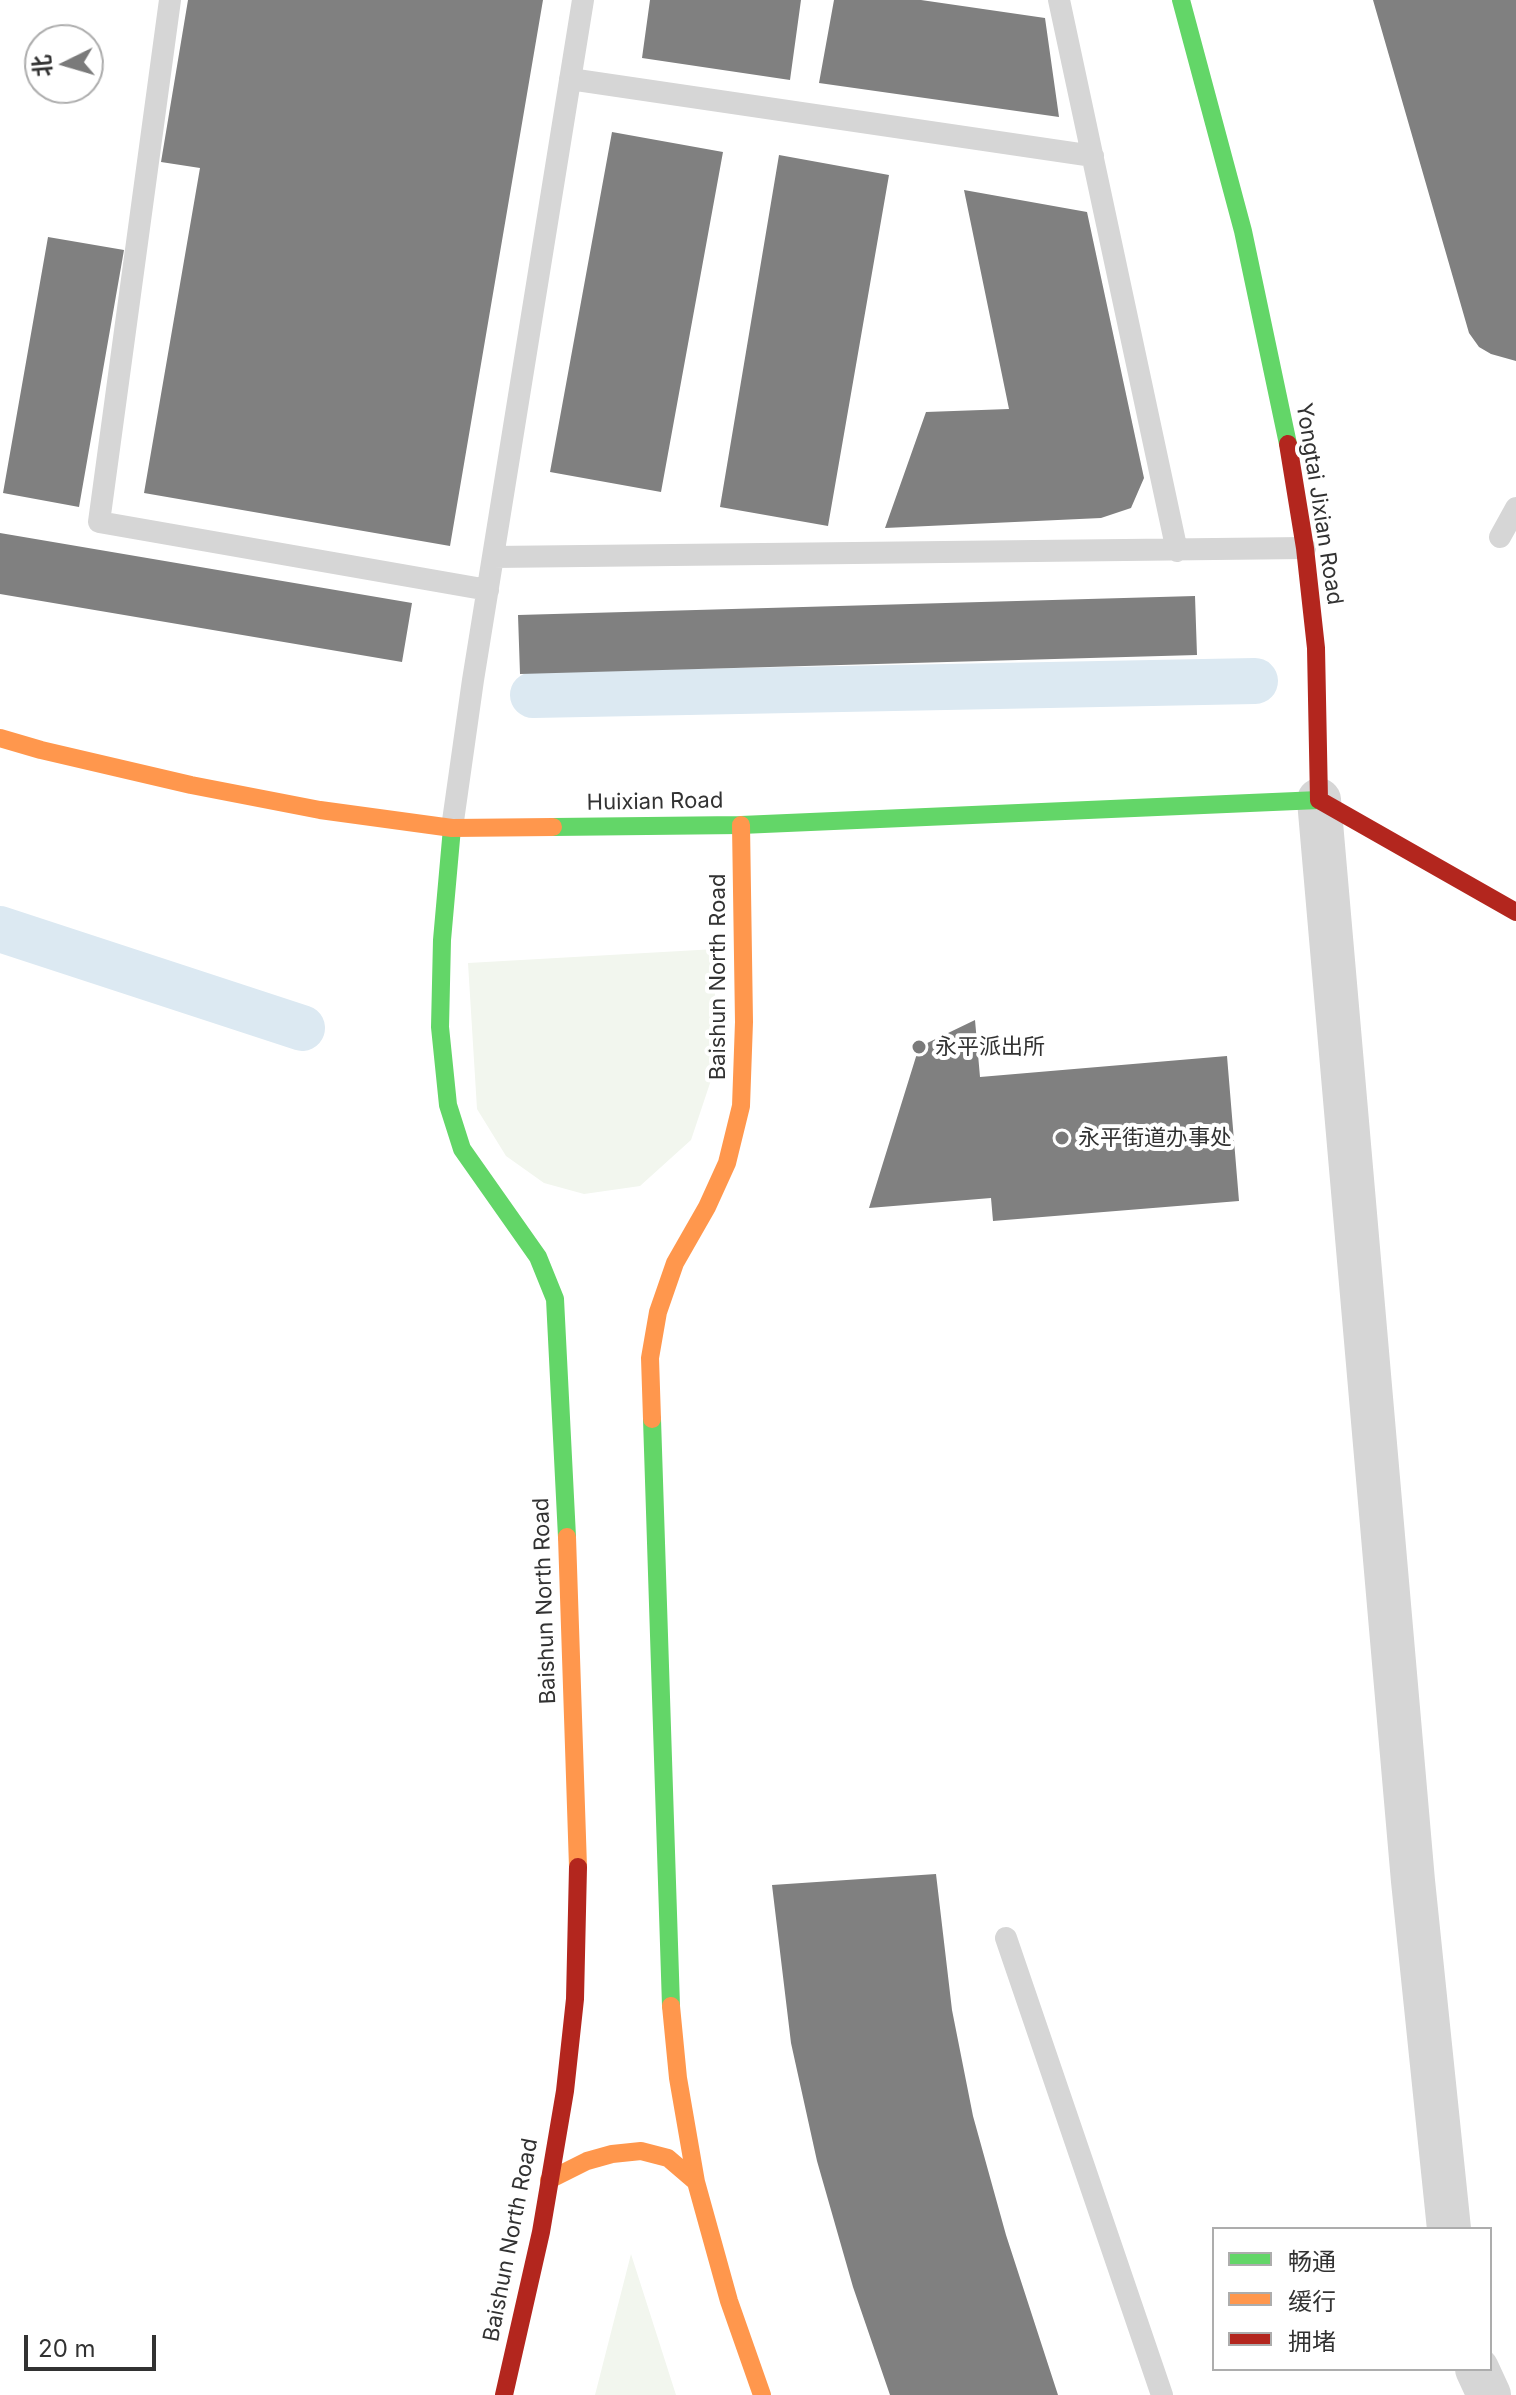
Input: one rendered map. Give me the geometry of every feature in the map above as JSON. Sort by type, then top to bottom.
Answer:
[{"type":"street","name":"Yongtai Jixian Road","points":[[1181,0],[1243,231],[1284,423],[1305,548],[1316,648],[1319,800]]},
{"type":"street","name":"Huixian Road","points":[[0,738],[219,790],[320,810],[452,828],[741,825],[1319,800]]},
{"type":"street","points":[[1319,800],[1516,912]]},
{"type":"street","points":[[1319,800],[1413,1881],[1449,2227]]},
{"type":"street","name":"Baishun North Road","points":[[741,825],[744,1022],[741,1106],[727,1163],[707,1207],[675,1263],[658,1312],[650,1358],[670,1990],[678,2078],[696,2182],[729,2301],[762,2395]]},
{"type":"street","name":"Baishun North Road","points":[[452,828],[442,940],[440,1027],[448,1105],[462,1149],[538,1257],[555,1299],[565,1476],[578,1866],[575,1999],[565,2091],[541,2232],[504,2395]]},
{"type":"street","points":[[549,2180],[587,2161],[641,2151],[668,2158],[696,2182]]},
{"type":"street","points":[[1478,2371],[1489,2395]]},
{"type":"lane","points":[[170,0],[99,522],[488,590]]},
{"type":"lane","points":[[452,828],[583,0]]},
{"type":"lane","points":[[1059,0],[1177,551]]},
{"type":"lane","points":[[570,79],[1093,156]]},
{"type":"lane","points":[[1500,537],[1516,508]]},
{"type":"lane","points":[[493,557],[1305,548]]},
{"type":"lane","points":[[1006,1938],[1162,2395]]},
{"type":"shaded area","points":[[716,949],[713,1074],[691,1140],[640,1186],[584,1194],[544,1183],[506,1156],[477,1109],[468,963]]},
{"type":"shaded area","points":[[631,2254],[676,2395],[595,2395]]},
{"type":"building","points":[[188,0],[543,0],[450,546],[144,493],[200,168],[161,162]]},
{"type":"building","points":[[650,0],[801,0],[790,80],[642,58]]},
{"type":"building","points":[[834,0],[921,0],[1045,18],[1059,117],[819,83]]},
{"type":"building","points":[[1373,0],[1516,0],[1516,361],[1479,347],[1469,333]]},
{"type":"building","points":[[612,132],[723,152],[661,492],[550,472]]},
{"type":"building","points":[[779,155],[889,175],[828,526],[720,507]]},
{"type":"building","points":[[964,190],[1087,212],[1144,478],[1131,508],[1101,518],[885,528],[926,412],[1009,409]]},
{"type":"building","points":[[48,237],[124,250],[79,507],[3,493]]},
{"type":"building","points":[[0,533],[412,603],[402,662],[0,594]]},
{"type":"building","points":[[1195,596],[1197,655],[520,674],[518,615]]},
{"type":"building","name":"永平街道办事处","points":[[975,1020],[980,1077],[1227,1056],[1239,1201],[993,1221],[991,1198],[869,1208],[919,1047]]},
{"type":"building","points":[[936,1874],[952,2010],[973,2116],[1006,2235],[1058,2395],[890,2395],[853,2287],[817,2161],[791,2043],[772,1885]]},
{"type":"waterway","points":[[533,695],[1255,681]]},
{"type":"waterway","points":[[0,929],[302,1028]]},
{"type":"traffic: fast","points":[[1181,0],[1243,231],[1288,444]]},
{"type":"traffic: fast","points":[[553,827],[741,825],[1319,800]]},
{"type":"traffic: fast","points":[[452,828],[442,940],[440,1027],[448,1105],[462,1149],[538,1257],[555,1299],[567,1537]]},
{"type":"traffic: fast","points":[[652,1419],[671,2006]]},
{"type":"traffic: slow","points":[[0,738],[191,785],[320,810],[452,828],[553,827]]},
{"type":"traffic: slow","points":[[652,1419],[650,1358],[658,1312],[675,1263],[707,1207],[727,1163],[741,1106],[744,1022],[741,825]]},
{"type":"traffic: slow","points":[[567,1537],[578,1867]]},
{"type":"traffic: slow","points":[[671,2006],[678,2078],[696,2182],[729,2301],[762,2395]]},
{"type":"traffic: slow","points":[[549,2180],[587,2161],[641,2151],[668,2158],[696,2182]]},
{"type":"traffic: jam","points":[[1288,444],[1305,548],[1316,648],[1319,800]]},
{"type":"traffic: jam","points":[[1319,800],[1516,912]]},
{"type":"traffic: jam","points":[[504,2395],[541,2232],[565,2091],[575,1999],[578,1867]]},
{"type":"place","name":"永平派出所","points":[[919,1047]]},
{"type":"place","name":"永平街道办事处","points":[[1062,1138]]}]
